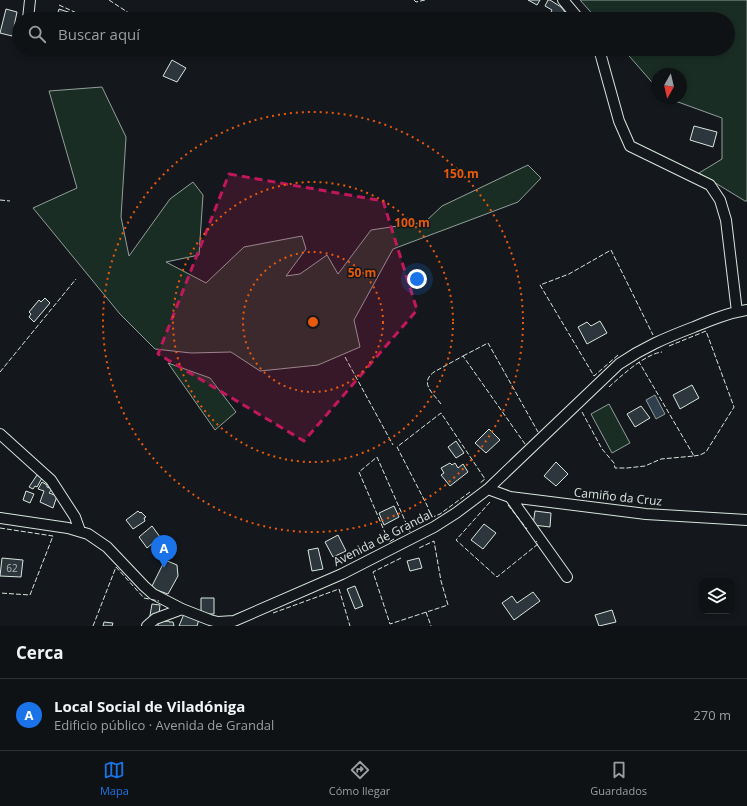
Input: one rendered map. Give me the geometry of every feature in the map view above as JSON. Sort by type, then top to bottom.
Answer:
[{"type":"street","points":[[29,12],[30,0]]},
{"type":"street","points":[[563,0],[573,12]]},
{"type":"street","points":[[601,56],[619,121],[630,146],[710,185],[720,200],[726,220],[737,312]]},
{"type":"street","name":"Avenida de Grandal","points":[[0,518],[80,531],[96,538],[107,547],[153,594],[182,609],[218,622],[234,621],[342,574],[434,527],[456,513],[488,489],[619,364],[648,345],[719,317],[747,310]]},
{"type":"street","points":[[0,434],[51,480],[75,517],[80,531]]},
{"type":"street","name":"Camiño da Cruz","points":[[488,489],[510,498],[646,514],[747,520]]},
{"type":"street","points":[[510,498],[567,577]]},
{"type":"street","points":[[147,626],[155,619],[182,609]]},
{"type":"highlighted area","points":[[229,174],[383,201],[417,310],[304,441],[158,354]]},
{"type":"green space","points":[[580,0],[747,0],[747,201],[699,173],[722,159],[722,118],[684,104],[687,104],[687,68],[651,68],[651,81],[629,56],[735,56],[735,12],[591,12]]},
{"type":"green space","points":[[102,87],[126,137],[121,217],[129,256],[170,199],[193,182],[203,195],[199,255],[166,262],[206,283],[244,247],[302,236],[306,249],[286,276],[300,274],[327,255],[338,274],[371,230],[425,222],[442,206],[528,165],[541,178],[518,202],[393,249],[354,320],[360,347],[318,365],[260,371],[231,352],[191,353],[155,349],[120,314],[33,208],[77,188],[49,91]]},
{"type":"green space","points":[[168,363],[210,378],[236,412],[215,430]]},
{"type":"green space","points":[[609,404],[630,443],[612,453],[591,414]]},
{"type":"water","points":[[655,395],[665,414],[656,419],[646,400]]},
{"type":"building","points":[[528,0],[540,0],[537,5]]},
{"type":"building","points":[[548,0],[550,0],[561,7],[565,12],[551,12],[552,10],[545,6]]},
{"type":"building","points":[[6,9],[17,12],[12,12],[12,36],[0,33]]},
{"type":"building","points":[[59,9],[68,12],[58,12]]},
{"type":"building","points":[[172,60],[186,68],[177,82],[163,76]]},
{"type":"building","points":[[694,126],[717,132],[713,147],[690,140]]},
{"type":"building","points":[[45,298],[50,303],[34,322],[29,317],[31,314],[29,312],[39,300],[41,302]]},
{"type":"building","points":[[600,321],[607,333],[587,344],[578,327],[587,322],[591,326]]},
{"type":"building","points":[[692,385],[699,398],[680,409],[673,395]]},
{"type":"building","points":[[641,406],[650,418],[635,427],[627,414]]},
{"type":"building","points":[[489,429],[500,440],[486,453],[475,443]]},
{"type":"building","points":[[456,441],[464,453],[456,458],[448,447]]},
{"type":"building","points":[[556,462],[568,474],[556,486],[544,476]]},
{"type":"building","points":[[450,463],[452,465],[455,463],[458,468],[463,464],[468,472],[450,486],[441,475],[444,473],[441,468]]},
{"type":"building","points":[[37,475],[42,478],[37,487],[35,486],[33,489],[29,487]]},
{"type":"building","points":[[42,482],[47,485],[47,487],[52,489],[49,493],[57,496],[53,508],[40,502],[44,491],[38,489]]},
{"type":"building","points":[[26,491],[34,494],[30,503],[23,500]]},
{"type":"building","points":[[394,506],[399,517],[384,525],[379,513]]},
{"type":"building","points":[[138,511],[146,517],[144,518],[145,521],[133,529],[126,520]]},
{"type":"building","points":[[535,511],[551,513],[550,527],[533,525]]},
{"type":"building","points":[[484,524],[496,533],[483,549],[471,540]]},
{"type":"building","points":[[152,526],[160,537],[147,548],[139,537]]},
{"type":"building","points":[[338,535],[346,551],[333,557],[325,542]]},
{"type":"building","points":[[318,548],[323,569],[312,571],[308,550]]},
{"type":"building","points":[[2,558],[23,560],[21,577],[0,576]]},
{"type":"building","points":[[419,558],[422,568],[410,571],[407,561]]},
{"type":"building","points":[[165,560],[177,565],[178,576],[168,594],[151,588]]},
{"type":"building","points":[[355,586],[363,606],[355,609],[347,589]]},
{"type":"building","points":[[533,592],[540,601],[514,620],[502,603],[512,596],[517,603]]},
{"type":"building","points":[[201,598],[214,598],[214,614],[201,614]]},
{"type":"building","points":[[152,604],[160,605],[159,614],[149,621]]},
{"type":"building","points":[[612,610],[616,622],[599,626],[595,615]]},
{"type":"building","points":[[184,614],[199,619],[197,626],[179,626]]},
{"type":"building","points":[[104,622],[113,623],[112,626],[103,626]]},
{"type":"building","points":[[158,622],[173,622],[174,626],[158,626]]},
{"type":"fence","points":[[109,0],[127,12]]},
{"type":"fence","points":[[414,0],[416,2],[425,0]]},
{"type":"fence","points":[[59,5],[74,12]]},
{"type":"fence","points":[[0,200],[10,201]]},
{"type":"fence","points":[[618,355],[594,376],[540,285],[569,274],[611,250],[653,335]]},
{"type":"fence","points":[[0,372],[76,279]]},
{"type":"fence","points":[[669,346],[706,331],[734,407],[706,452],[694,456]]},
{"type":"fence","points":[[463,356],[488,343],[538,432]]},
{"type":"fence","points":[[609,387],[641,361],[662,352]]},
{"type":"fence","points":[[441,404],[431,392],[428,380],[434,372],[463,356],[525,444]]},
{"type":"fence","points":[[345,357],[393,445]]},
{"type":"fence","points":[[582,412],[602,449],[614,463],[615,468],[645,466],[661,459],[694,456],[639,362]]},
{"type":"fence","points":[[470,492],[440,514],[433,517],[397,447],[441,413],[485,479],[480,483]]},
{"type":"fence","points":[[394,539],[389,542],[359,472],[377,457],[410,532]]},
{"type":"fence","points":[[490,502],[456,540],[497,577],[538,544],[536,541]]},
{"type":"fence","points":[[508,505],[527,529]]},
{"type":"fence","points":[[0,528],[53,536],[30,595],[0,593]]},
{"type":"fence","points":[[401,558],[373,572],[390,624],[448,605],[441,581],[434,541],[419,548]]},
{"type":"fence","points":[[93,626],[116,567],[144,598],[159,601]]},
{"type":"fence","points":[[273,613],[339,589],[350,626]]},
{"type":"fence","points":[[426,612],[431,626]]},
{"type":"place","name":"Local Social de Viladóniga","points":[[164,568]]}]
